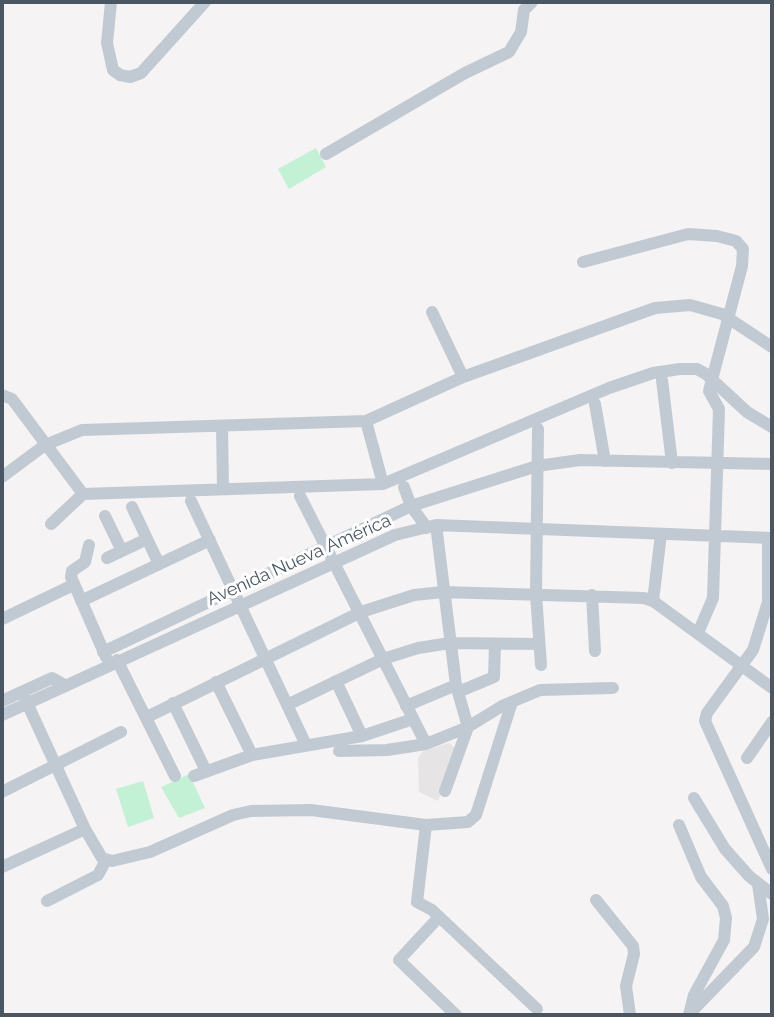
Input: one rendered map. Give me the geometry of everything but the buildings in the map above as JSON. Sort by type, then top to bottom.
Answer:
[{"type":"street","points":[[111,2],[107,43],[113,69],[120,75],[130,77],[141,73],[205,2]]},
{"type":"street","points":[[326,154],[465,73],[509,52],[521,32],[524,10],[532,2]]},
{"type":"street","points":[[583,262],[688,234],[718,236],[736,241],[743,249],[743,266],[709,391],[719,409],[713,598],[698,633]]},
{"type":"street","points":[[2,477],[45,445],[82,430],[366,421],[463,377],[655,308],[690,305],[729,318],[772,347]]},
{"type":"street","points":[[432,312],[463,377]]},
{"type":"street","points":[[51,524],[83,494],[383,484],[610,388],[653,373],[697,369],[714,380],[747,412],[772,426]]},
{"type":"street","points":[[662,380],[672,463]]},
{"type":"street","points":[[2,395],[12,399],[83,494]]},
{"type":"street","points":[[595,404],[605,461]]},
{"type":"street","points":[[366,421],[383,484]]},
{"type":"street","points":[[222,426],[223,489]]},
{"type":"street","points":[[538,429],[536,595],[541,665]]},
{"type":"street","points":[[110,658],[232,589],[326,544],[411,506],[537,466],[580,460],[772,464]]},
{"type":"street","points":[[404,487],[411,506],[426,528],[443,592],[457,689],[468,727],[445,791]]},
{"type":"street","points":[[300,496],[336,561],[426,744]]},
{"type":"street","points":[[191,501],[306,745]]},
{"type":"street","points":[[132,507],[159,564]]},
{"type":"street","points":[[105,516],[122,551]]},
{"type":"street","points":[[382,519],[426,528]]},
{"type":"street","name":"Avenida Nueva América","points":[[24,698],[52,678],[63,684],[110,658],[239,605],[395,535],[426,528],[536,529],[770,538]]},
{"type":"street","points":[[653,601],[661,534]]},
{"type":"street","points":[[770,538],[770,602],[753,650],[707,713],[705,721],[772,869]]},
{"type":"street","points":[[107,558],[147,539]]},
{"type":"street","points":[[81,601],[210,540]]},
{"type":"street","points":[[89,545],[85,562],[71,574],[81,601],[110,658],[147,717],[175,776]]},
{"type":"street","points":[[2,619],[69,587]]},
{"type":"street","points":[[147,717],[361,612],[421,593],[633,596],[653,601],[772,688]]},
{"type":"street","points":[[592,595],[595,650]]},
{"type":"street","points":[[288,705],[383,659],[450,643],[539,645]]},
{"type":"street","points":[[405,706],[494,677],[495,643]]},
{"type":"street","points":[[336,681],[362,736]]},
{"type":"street","points":[[216,682],[252,755]]},
{"type":"street","points":[[339,751],[426,744],[468,727],[512,702],[550,688],[613,688]]},
{"type":"street","points":[[2,701],[24,698]]},
{"type":"street","points":[[2,715],[24,698]]},
{"type":"street","points":[[24,698],[85,830],[102,858],[106,860],[150,852],[233,816],[251,811],[315,810],[426,825],[460,824],[476,815],[512,702]]},
{"type":"street","points":[[173,703],[200,774],[252,755],[362,736],[413,719]]},
{"type":"street","points":[[747,758],[772,722]]},
{"type":"street","points":[[2,792],[121,732]]},
{"type":"street","points":[[694,798],[719,841],[758,884],[772,894]]},
{"type":"street","points":[[426,825],[416,896],[420,906],[439,917],[537,1009]]},
{"type":"street","points":[[679,825],[701,877],[723,906],[726,918],[724,940],[694,995],[690,1014]]},
{"type":"street","points":[[2,867],[85,830]]},
{"type":"street","points":[[47,901],[98,876],[106,860]]},
{"type":"street","points":[[690,1014],[754,947],[764,919],[758,884]]},
{"type":"street","points":[[596,900],[633,946],[634,954],[626,986],[630,1015]]},
{"type":"street","points":[[439,917],[399,960],[456,1015]]},
{"type":"shaded area","points":[[449,743],[457,749],[438,801],[419,792],[418,758],[423,751]]},
{"type":"green space","points":[[316,148],[326,167],[289,189],[278,169]]},
{"type":"green space","points":[[189,774],[205,808],[179,818],[161,787]]},
{"type":"green space","points":[[143,781],[154,818],[128,827],[116,789]]}]
